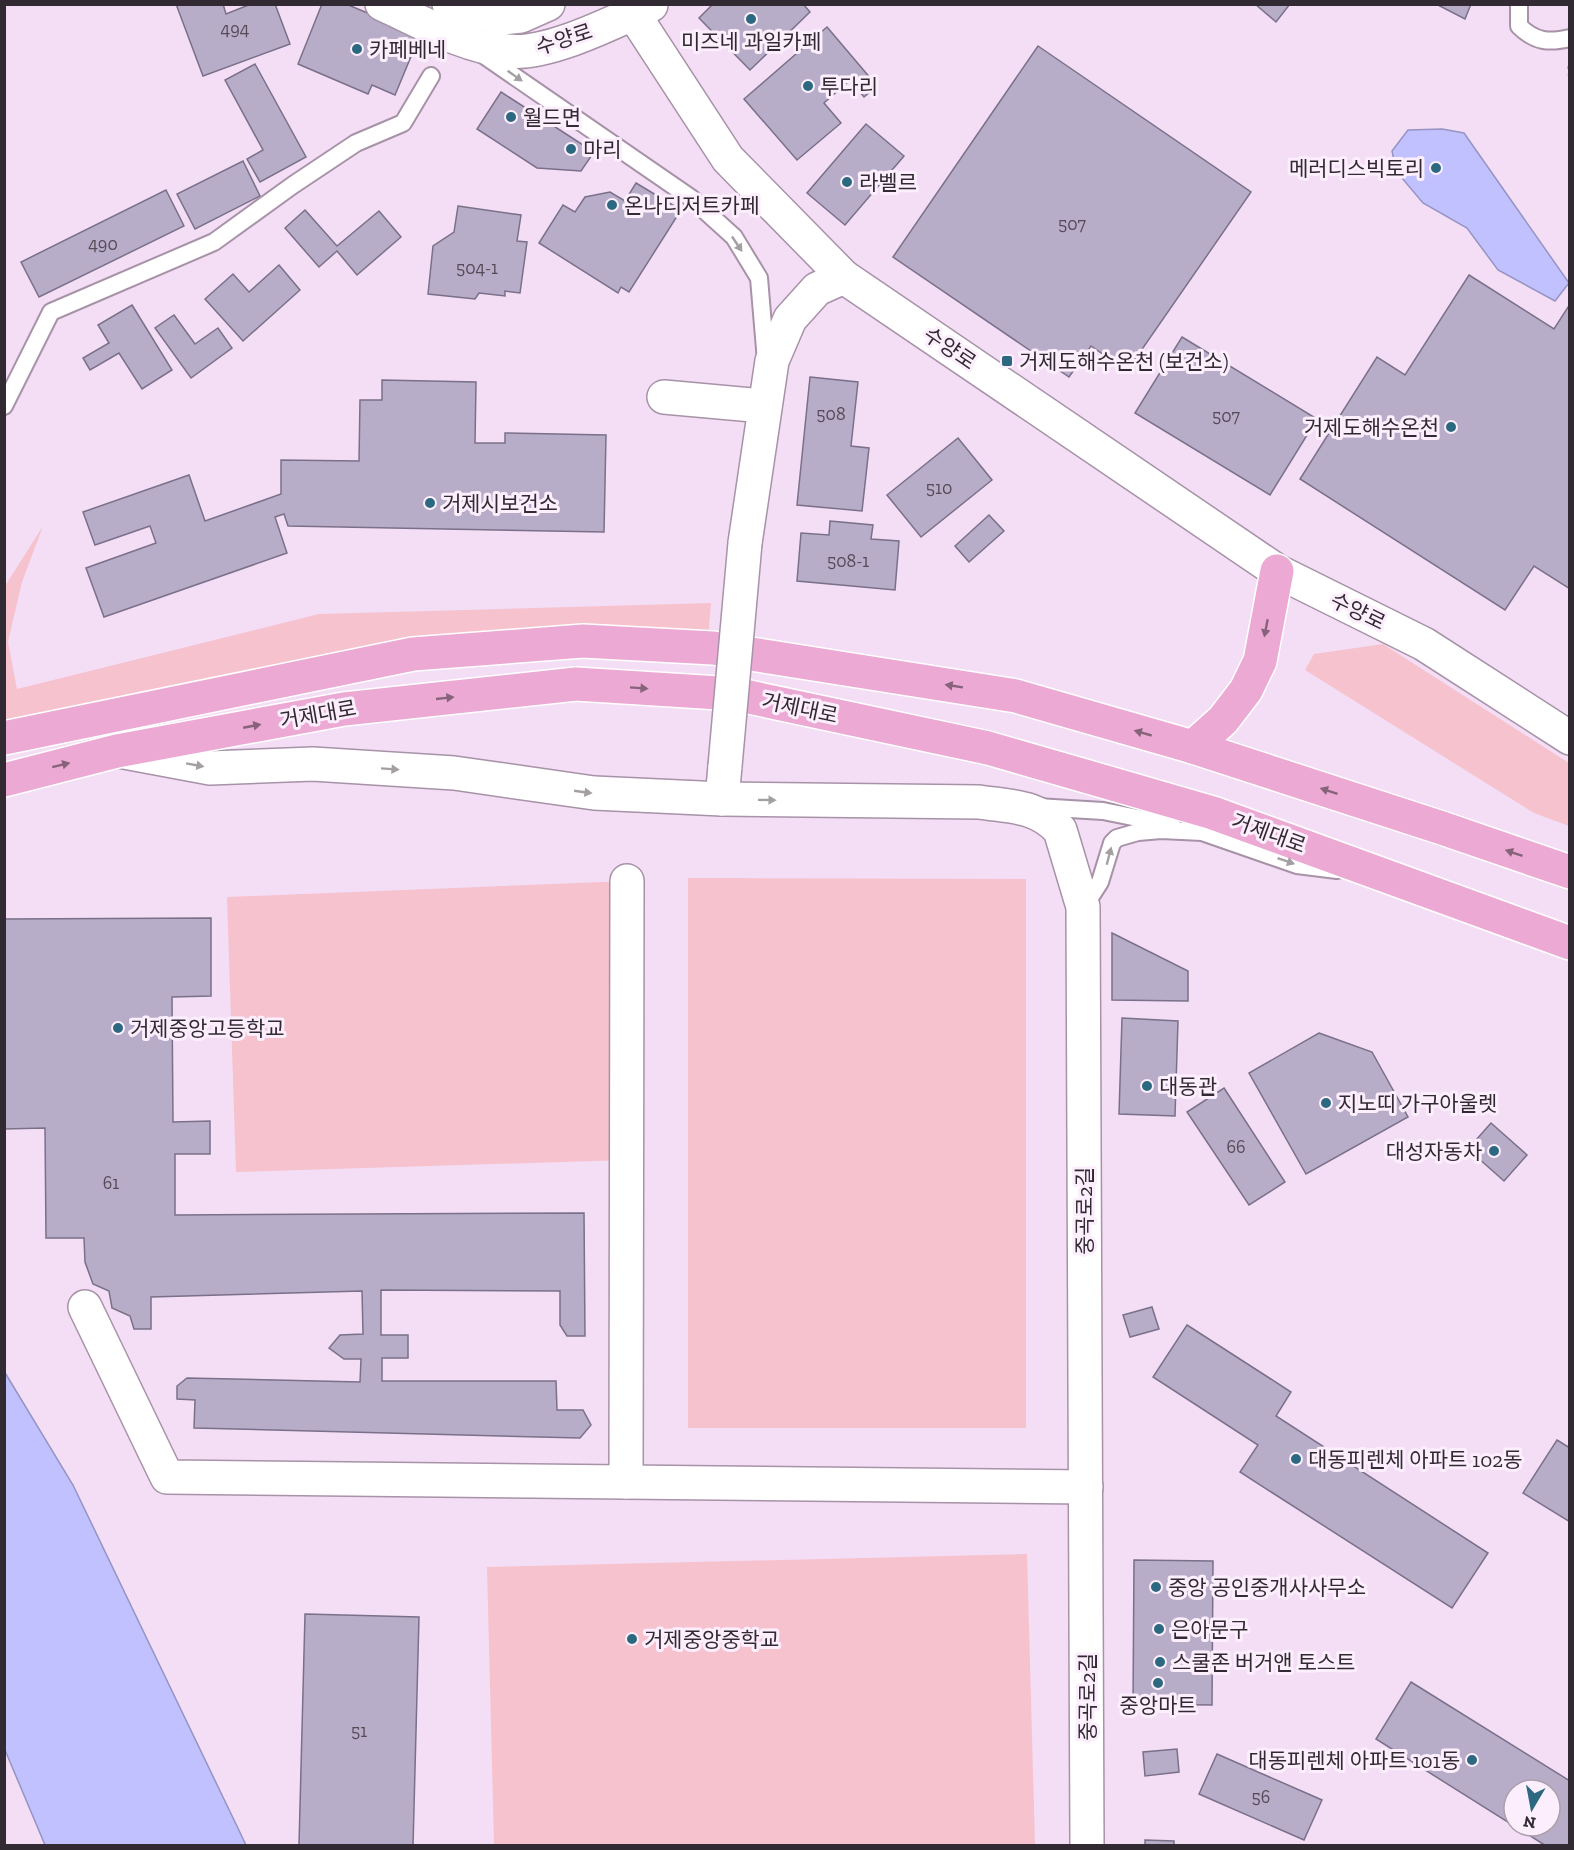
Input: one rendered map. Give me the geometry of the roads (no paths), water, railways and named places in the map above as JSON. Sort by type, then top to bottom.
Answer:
[{"type":"main road","points":[[1193,747],[1223,720],[1251,681],[1260,661],[1277,571]]},
{"type":"main road","name":"거제대로","points":[[4,738],[413,654],[583,641],[713,648],[1016,696],[1193,747],[1569,872]]},
{"type":"main road","name":"거제대로","points":[[4,780],[117,751],[344,708],[576,684],[735,694],[988,748],[1213,813],[1569,943]]},
{"type":"street","name":"수양로","points":[[382,4],[449,19],[521,16],[548,4]]},
{"type":"street","name":"수양로","points":[[449,19],[472,44],[508,51],[531,51],[556,45],[637,8],[728,159],[844,277],[1277,571],[1424,644],[1569,738]]},
{"type":"street","points":[[722,799],[746,543],[772,361],[790,319],[817,289],[844,277]]},
{"type":"street","points":[[664,397],[766,396]]},
{"type":"street","points":[[117,751],[210,768],[314,764],[454,773],[594,793],[722,799],[953,801],[1022,807]]},
{"type":"street","name":"중곡로2길","points":[[1022,807],[1033,810],[1053,822],[1060,830],[1083,907],[1087,1845]]},
{"type":"street","points":[[626,1482],[627,881]]},
{"type":"street","points":[[85,1307],[167,1477],[1086,1487]]},
{"type":"lane","points":[[1519,4],[1520,26],[1527,34],[1550,42],[1569,38]]},
{"type":"lane","points":[[449,19],[486,56],[691,198],[734,237],[759,278],[766,396]]},
{"type":"lane","points":[[4,406],[51,312],[214,242],[356,143],[403,123],[430,76]]},
{"type":"lane","points":[[1022,807],[1103,810],[1202,832],[1298,865],[1331,870],[1363,868]]},
{"type":"lane","points":[[1083,907],[1100,882],[1112,843],[1117,838],[1138,832],[1161,830],[1202,832]]},
{"type":"water","points":[[1442,129],[1464,133],[1569,283],[1555,301],[1498,270],[1467,228],[1423,203],[1396,171],[1392,151],[1408,130]]},
{"type":"water","points":[[4,1371],[73,1485],[246,1845],[45,1845],[5,1750]]},
{"type":"place","name":"미즈네 과일카페","points":[[751,19]]},
{"type":"place","name":"카페베네","points":[[357,49]]},
{"type":"place","name":"투다리","points":[[808,86]]},
{"type":"place","name":"월드면","points":[[511,117]]},
{"type":"place","name":"마리","points":[[571,149]]},
{"type":"place","name":"메러디스빅토리","points":[[1436,168]]},
{"type":"place","name":"라벨르","points":[[847,182]]},
{"type":"place","name":"온나디저트카페","points":[[612,205]]},
{"type":"place","name":"거제도해수온천 (보건소)","points":[[1007,361]]},
{"type":"place","name":"거제도해수온천","points":[[1451,427]]},
{"type":"place","name":"거제시보건소","points":[[430,503]]},
{"type":"place","name":"거제중앙고등학교","points":[[118,1028]]},
{"type":"place","name":"대동관","points":[[1147,1086]]},
{"type":"place","name":"지노띠 가구아울렛","points":[[1326,1103]]},
{"type":"place","name":"대성자동차","points":[[1494,1151]]},
{"type":"place","name":"대동피렌체 아파트 102동","points":[[1296,1459]]},
{"type":"place","name":"중앙 공인중개사사무소","points":[[1156,1587]]},
{"type":"place","name":"은아문구","points":[[1159,1629]]},
{"type":"place","name":"거제중앙중학교","points":[[632,1639]]},
{"type":"place","name":"스쿨존 버거앤 토스트","points":[[1160,1662]]},
{"type":"place","name":"중앙마트","points":[[1158,1683]]},
{"type":"place","name":"대동피렌체 아파트 101동","points":[[1472,1760]]}]
